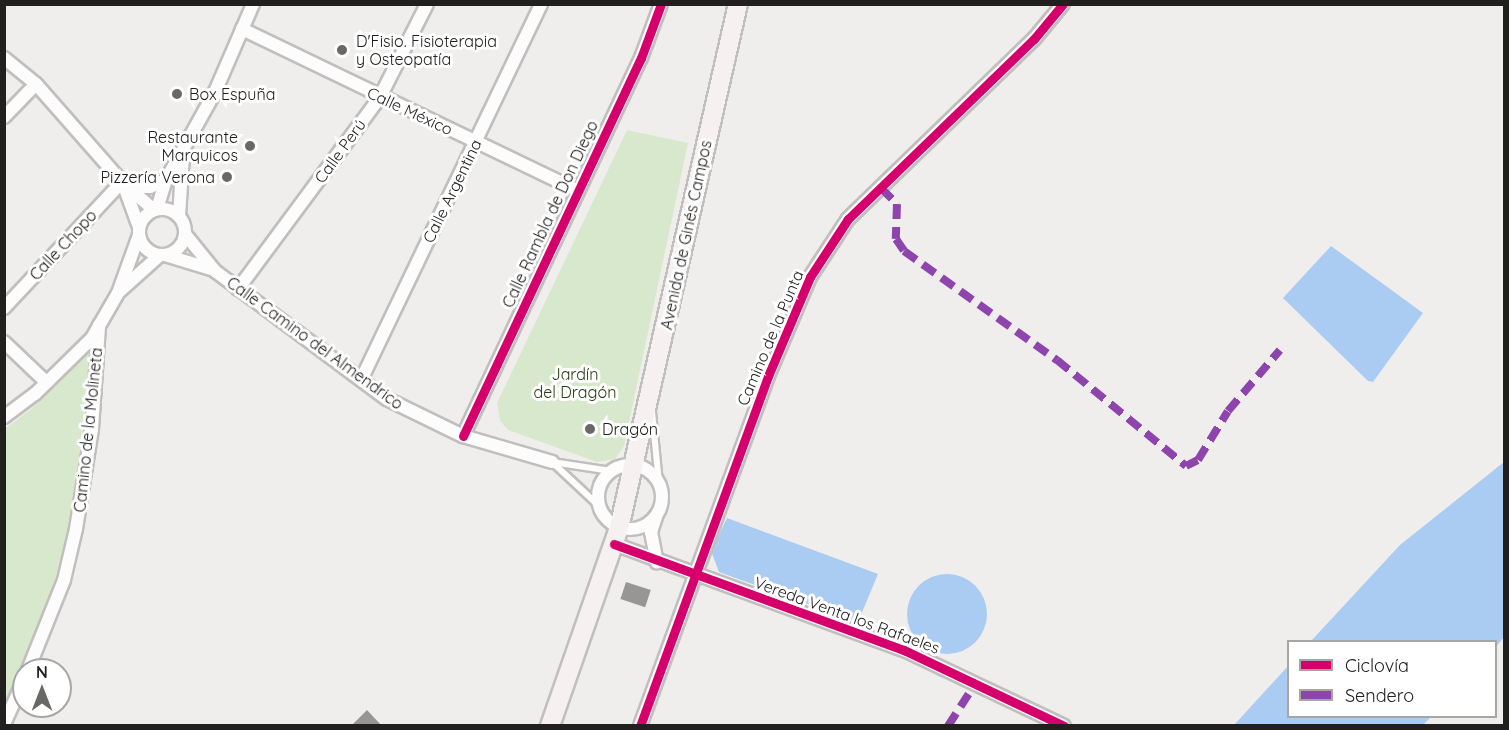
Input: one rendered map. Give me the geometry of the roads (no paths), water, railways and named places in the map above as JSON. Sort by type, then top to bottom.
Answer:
[{"type":"main road","name":"Avenida de Ginés Campos","points":[[550,726],[616,536],[636,465],[738,4]]},
{"type":"street","points":[[4,417],[47,382],[87,343],[99,325],[118,292],[139,231],[155,209],[166,180],[183,154],[253,4]]},
{"type":"street","name":"Calle Perú","points":[[238,289],[380,97],[427,4]]},
{"type":"street","name":"Calle Argentina","points":[[362,378],[541,4]]},
{"type":"street","name":"Camino de la Punta","points":[[640,726],[768,376],[810,277],[848,219],[1034,39],[1063,4]]},
{"type":"street","name":"Calle Rambla de Don Diego","points":[[463,436],[578,191],[659,5]]},
{"type":"street","name":"Calle México","points":[[242,29],[578,191]]},
{"type":"street","points":[[4,58],[36,84],[125,185],[155,209],[168,209],[179,216]]},
{"type":"street","points":[[4,117],[36,84]]},
{"type":"street","points":[[118,292],[163,255],[176,250],[185,234],[179,216],[183,154]]},
{"type":"street","points":[[125,185],[150,187],[166,180]]},
{"type":"street","points":[[125,185],[147,250],[163,255]]},
{"type":"street","name":"Calle Chopo","points":[[4,308],[125,185]]},
{"type":"street","name":"Calle Camino del Almendrico","points":[[185,234],[215,271],[362,378],[387,399],[463,436],[552,462]]},
{"type":"street","name":"Calle Camino del Almendrico","points":[[163,255],[215,271]]},
{"type":"street","name":"Camino de la Molineta","points":[[33,658],[64,580],[76,530],[92,429],[99,325]]},
{"type":"street","points":[[4,342],[47,382]]},
{"type":"street","points":[[656,517],[640,528],[616,536],[598,506],[600,484],[611,471],[636,465],[653,474],[659,483],[662,495],[656,517],[651,532],[657,562]]},
{"type":"street","name":"Vereda Venta los Rafaeles","points":[[616,536],[657,562],[904,650],[1064,726]]},
{"type":"street","points":[[4,724],[12,706]]},
{"type":"lane","points":[[651,398],[659,483]]},
{"type":"lane","points":[[552,462],[611,471]]},
{"type":"lane","points":[[552,462],[598,506]]},
{"type":"water","points":[[1331,246],[1423,313],[1373,382],[1368,381],[1283,298]]},
{"type":"water","points":[[1504,462],[1504,637],[1497,646],[1497,640],[1312,640],[1400,545]]},
{"type":"water","points":[[727,518],[878,574],[858,622],[719,572],[711,551]]},
{"type":"water","points":[[939,574],[955,574],[976,585],[987,606],[987,622],[976,643],[955,654],[939,654],[925,648],[913,636],[907,622],[907,606],[913,592],[925,580]]},
{"type":"water","points":[[1287,667],[1287,718],[1430,718],[1422,726],[1234,725]]},
{"type":"place","name":"D'Fisio. Fisioterapia y Osteopatía","points":[[342,50]]},
{"type":"place","name":"Box Espuña","points":[[177,94]]},
{"type":"place","name":"Restaurante Marquicos","points":[[250,146]]},
{"type":"place","name":"Pizzería Verona","points":[[227,177]]},
{"type":"place","name":"Dragón","points":[[590,429]]},
{"type":"park label","name":"Jardín del Dragón","points":[[575,383]]}]
